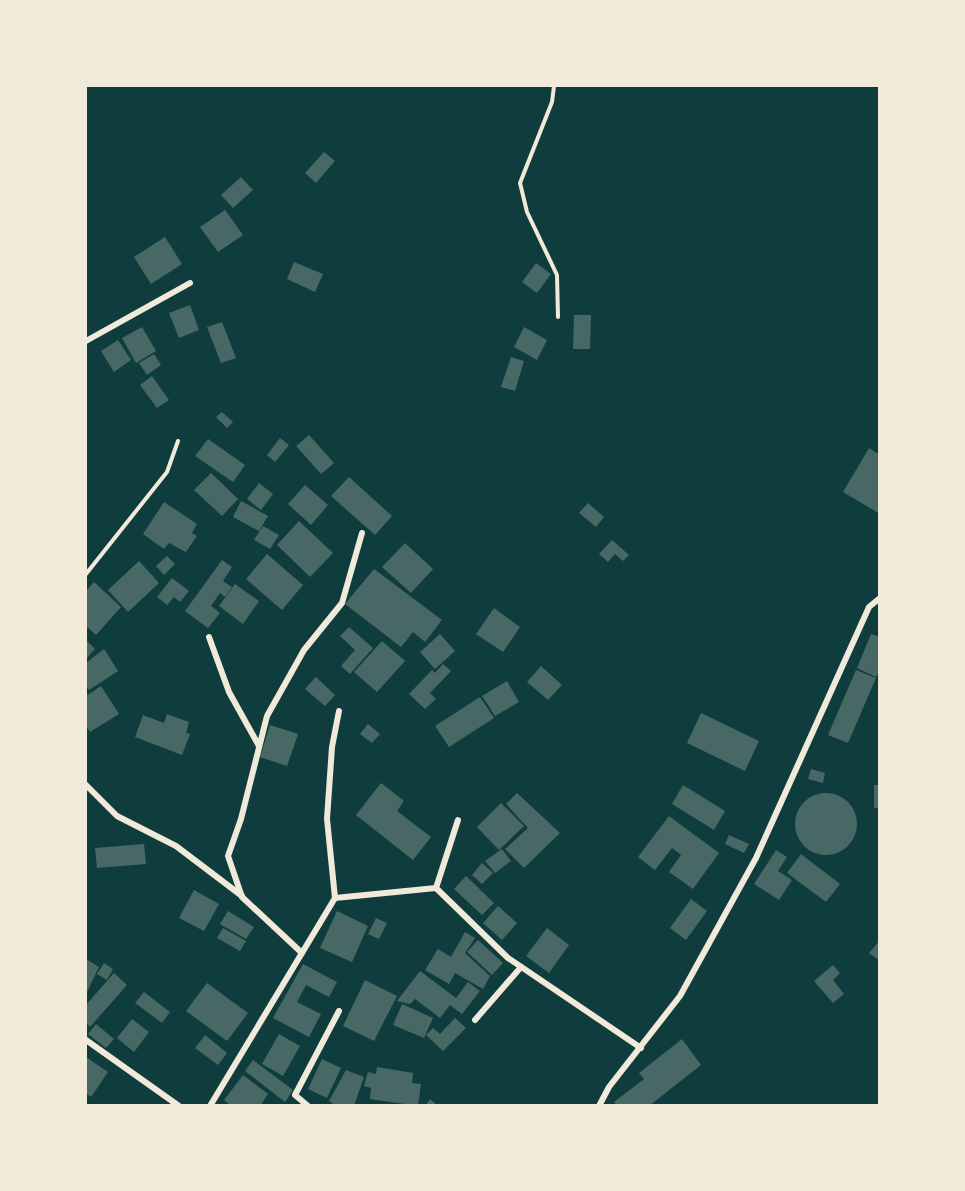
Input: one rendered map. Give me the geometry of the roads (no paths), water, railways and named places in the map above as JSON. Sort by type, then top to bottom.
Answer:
[{"type":"street","points":[[86,341],[190,283]]},
{"type":"street","points":[[243,897],[228,856],[241,819],[267,716],[304,650],[342,603],[362,533]]},
{"type":"street","points":[[599,1106],[609,1087],[680,996],[756,858],[870,608],[879,598]]},
{"type":"street","points":[[209,637],[229,692],[260,746]]},
{"type":"street","points":[[210,1106],[335,898],[327,819],[332,747],[339,711]]},
{"type":"street","points":[[86,785],[117,816],[177,846],[243,897],[302,953]]},
{"type":"street","points":[[436,888],[458,820]]},
{"type":"street","points":[[335,898],[436,888],[508,958],[641,1048]]},
{"type":"street","points":[[475,1020],[521,967]]},
{"type":"street","points":[[308,1106],[295,1095],[339,1011]]},
{"type":"street","points":[[86,1040],[179,1106]]}]
